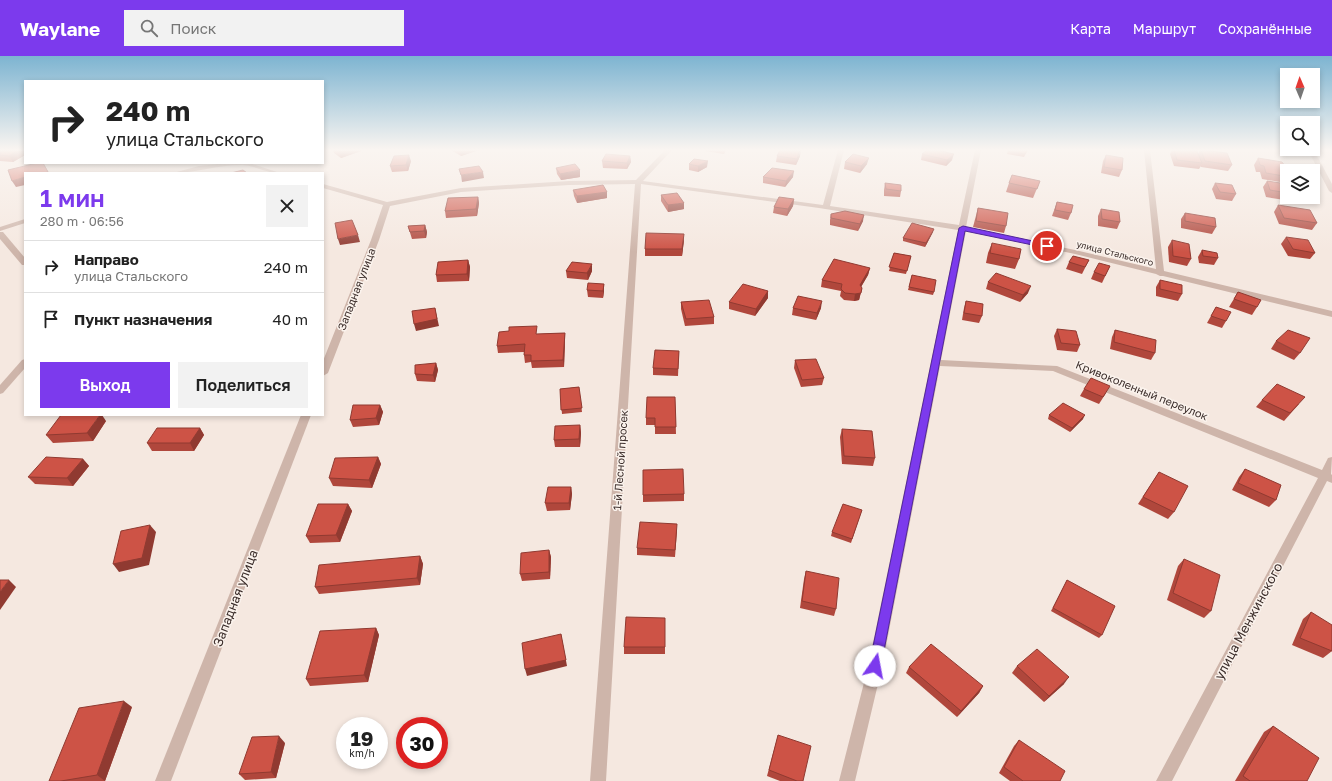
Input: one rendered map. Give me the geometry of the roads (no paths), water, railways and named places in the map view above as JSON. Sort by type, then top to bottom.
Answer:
[{"type":"street","name":"улица Стальского","points":[[324,186],[387,204],[461,190],[555,184]]},
{"type":"street","name":"1-й Лесной просек","points":[[598,781],[638,184]]},
{"type":"street","name":"улица Стальского","points":[[652,184],[826,207],[963,228],[1075,252],[1160,274],[1332,314]]},
{"type":"street","points":[[826,207],[832,184]]},
{"type":"street","points":[[847,781],[875,666],[971,184]]},
{"type":"street","points":[[1151,184],[1160,274]]},
{"type":"street","name":"Западная улица","points":[[324,370],[375,240],[387,204]]},
{"type":"street","points":[[0,229],[24,221]]},
{"type":"street","points":[[0,234],[24,262]]},
{"type":"street","points":[[0,391],[24,363]]},
{"type":"street","name":"Кривоколенный переулок","points":[[936,363],[1054,368],[1328,477]]},
{"type":"street","name":"Западная улица","points":[[163,781],[306,416]]},
{"type":"street","name":"улица Менжинского","points":[[1164,781],[1328,477],[1332,462]]}]
